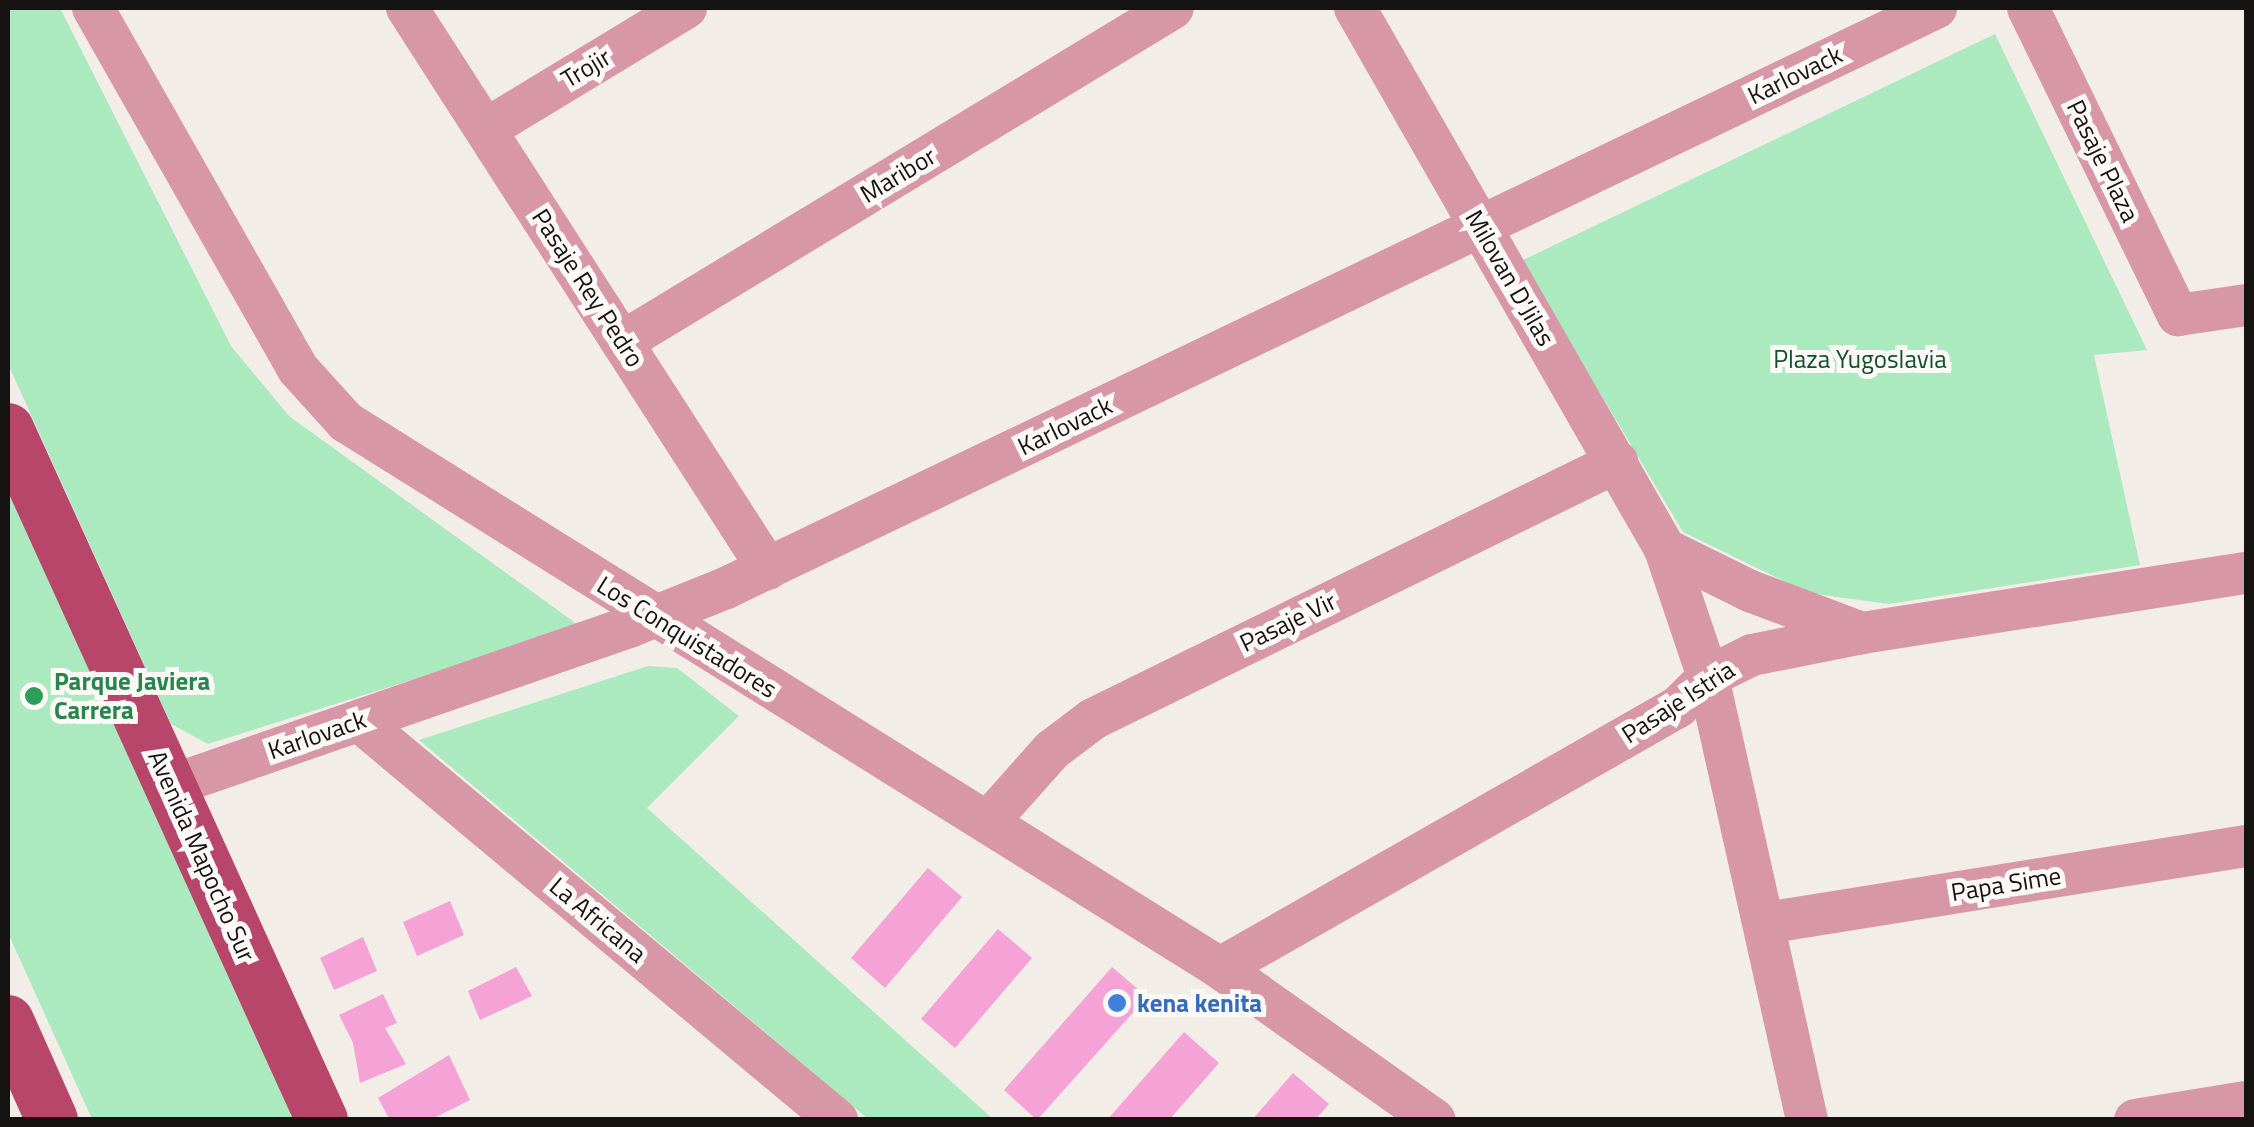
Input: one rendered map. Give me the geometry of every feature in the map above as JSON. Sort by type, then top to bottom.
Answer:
[{"type":"main road","name":"Avenida Mapocho Sur","points":[[8,429],[322,1120]]},
{"type":"main road","points":[[8,1021],[52,1120]]},
{"type":"street","name":"Los Conquistadores","points":[[94,8],[313,389],[379,446],[1220,968],[1435,1120]]},
{"type":"street","name":"Pasaje Rey Pedro","points":[[407,8],[768,569]]},
{"type":"street","name":"Trojir","points":[[486,129],[686,8]]},
{"type":"street","name":"Maribor","points":[[622,342],[1173,8]]},
{"type":"street","name":"Milovan D'Jilas","points":[[1355,8],[1665,549],[1708,678],[1807,1120]]},
{"type":"street","name":"Karlovack","points":[[170,786],[655,618],[768,569],[1936,8]]},
{"type":"street","name":"Pasaje Plaza","points":[[2028,8],[2178,315],[2246,305]]},
{"type":"street","name":"Pasaje Vir","points":[[988,822],[1052,750],[1114,707],[1617,462]]},
{"type":"street","points":[[1665,549],[1750,591],[1862,633]]},
{"type":"street","name":"Pasaje Istria","points":[[1220,968],[1678,707],[1708,678],[1752,656],[1862,633],[2246,573]]},
{"type":"street","name":"La Africana","points":[[359,720],[829,1118]]},
{"type":"street","name":"Papa Sime","points":[[1765,922],[2246,846]]},
{"type":"street","points":[[2135,1120],[2246,1102]]},
{"type":"green space","points":[[8,8],[60,8],[231,346],[289,416],[581,627],[208,744],[171,724],[8,364]]},
{"type":"green space","name":"Plaza Yugoslavia","points":[[1995,34],[2147,350],[2094,355],[2140,565],[1889,604],[1808,593],[1683,532],[1521,261]]},
{"type":"green space","points":[[8,474],[295,1119],[92,1119],[8,933]]},
{"type":"green space","points":[[648,666],[677,668],[739,716],[647,808],[993,1119],[868,1119],[419,740]]},
{"type":"building","points":[[928,868],[962,897],[885,988],[851,958]]},
{"type":"building","points":[[450,901],[464,935],[417,956],[403,922]]},
{"type":"building","points":[[998,929],[1032,958],[955,1048],[921,1019]]},
{"type":"building","points":[[363,937],[377,971],[334,990],[320,958]]},
{"type":"building","points":[[516,967],[532,996],[480,1020],[468,991]]},
{"type":"building","points":[[1112,967],[1147,997],[1037,1120],[1004,1090]]},
{"type":"building","points":[[383,994],[397,1023],[385,1028],[406,1064],[360,1083],[353,1043],[339,1015]]},
{"type":"building","points":[[1184,1032],[1219,1063],[1169,1120],[1107,1120]]},
{"type":"building","points":[[449,1055],[470,1100],[430,1120],[390,1120],[378,1098]]},
{"type":"building","points":[[1293,1073],[1329,1104],[1315,1120],[1252,1120]]},
{"type":"place","name":"Parque Javiera Carrera","points":[[34,696]]},
{"type":"place","name":"kena kenita","points":[[1117,1003]]}]
